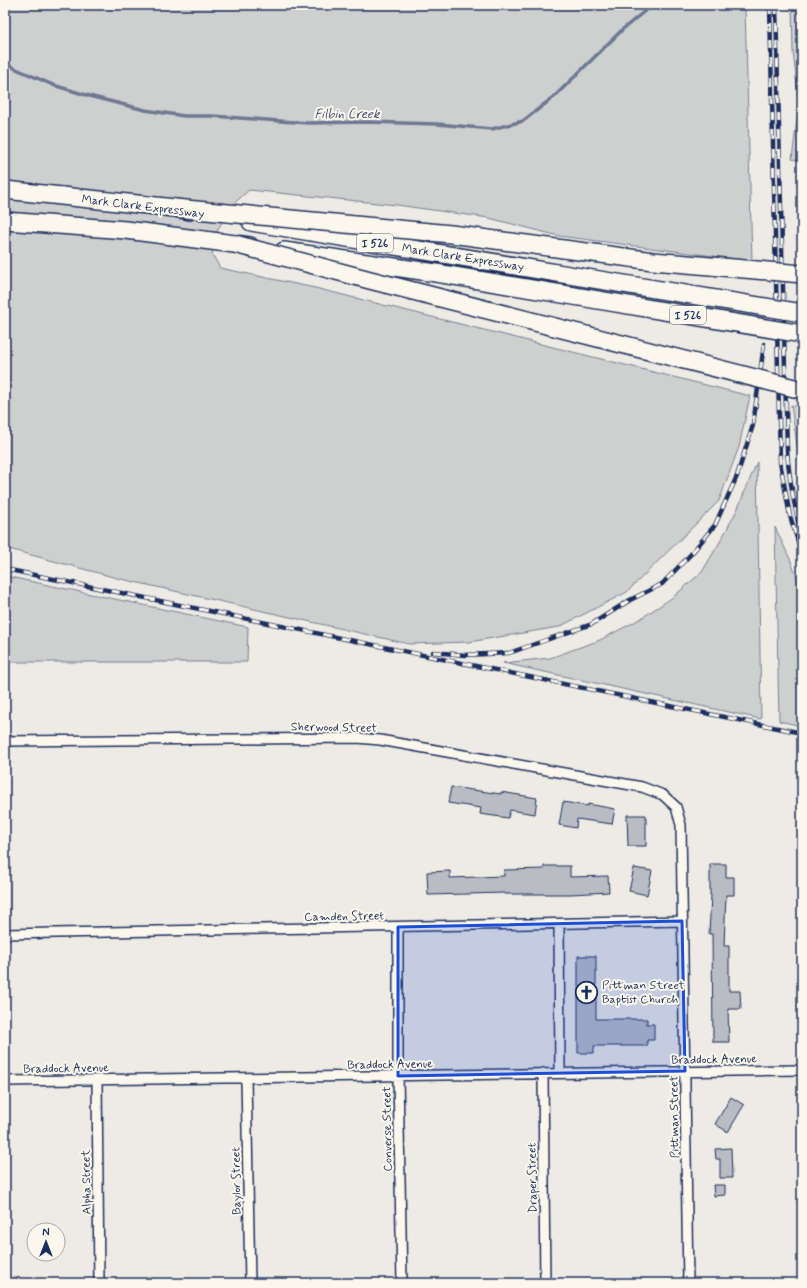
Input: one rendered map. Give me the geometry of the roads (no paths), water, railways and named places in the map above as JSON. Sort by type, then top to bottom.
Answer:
[{"type":"highway","name":"Mark Clark Expressway","points":[[5,190],[175,208],[324,235],[802,314]]},
{"type":"highway","points":[[175,208],[451,234],[653,261],[802,274]]},
{"type":"highway","name":"Mark Clark Expressway","points":[[5,221],[126,230],[235,244],[508,284],[802,334]]},
{"type":"highway","points":[[235,244],[802,390]]},
{"type":"street","name":"Sherwood Street","points":[[5,741],[349,738],[380,740],[642,787],[663,795],[676,807]]},
{"type":"street","name":"Pittman Street","points":[[676,807],[681,825],[688,1283]]},
{"type":"street","name":"Camden Street","points":[[5,934],[682,922]]},
{"type":"street","points":[[559,924],[560,1073]]},
{"type":"street","name":"Converse Street","points":[[398,927],[398,1076],[402,1283]]},
{"type":"street","name":"Braddock Avenue","points":[[5,1081],[802,1070]]},
{"type":"street","name":"Draper Street","points":[[543,1073],[545,1283]]},
{"type":"street","name":"Baylor Street","points":[[246,1078],[250,1283]]},
{"type":"street","name":"Alpha Street","points":[[97,1080],[99,1283]]},
{"type":"waterway","name":"Filbin Creek","points":[[5,64],[53,85],[93,97],[145,110],[184,116],[212,116],[308,123],[367,122],[437,124],[492,129],[523,121],[555,96],[623,29],[652,5]]},
{"type":"railway","points":[[770,5],[780,462],[790,516],[802,554]]},
{"type":"railway","points":[[776,5],[787,450],[789,472],[802,538]]},
{"type":"railway","points":[[433,652],[465,655],[509,653],[592,624],[630,600],[662,584],[691,554],[715,525],[737,476],[753,425],[764,344]]},
{"type":"railway","points":[[5,569],[802,733]]},
{"type":"place","name":"Pittman Street Baptist Church","points":[[587,992]]}]
